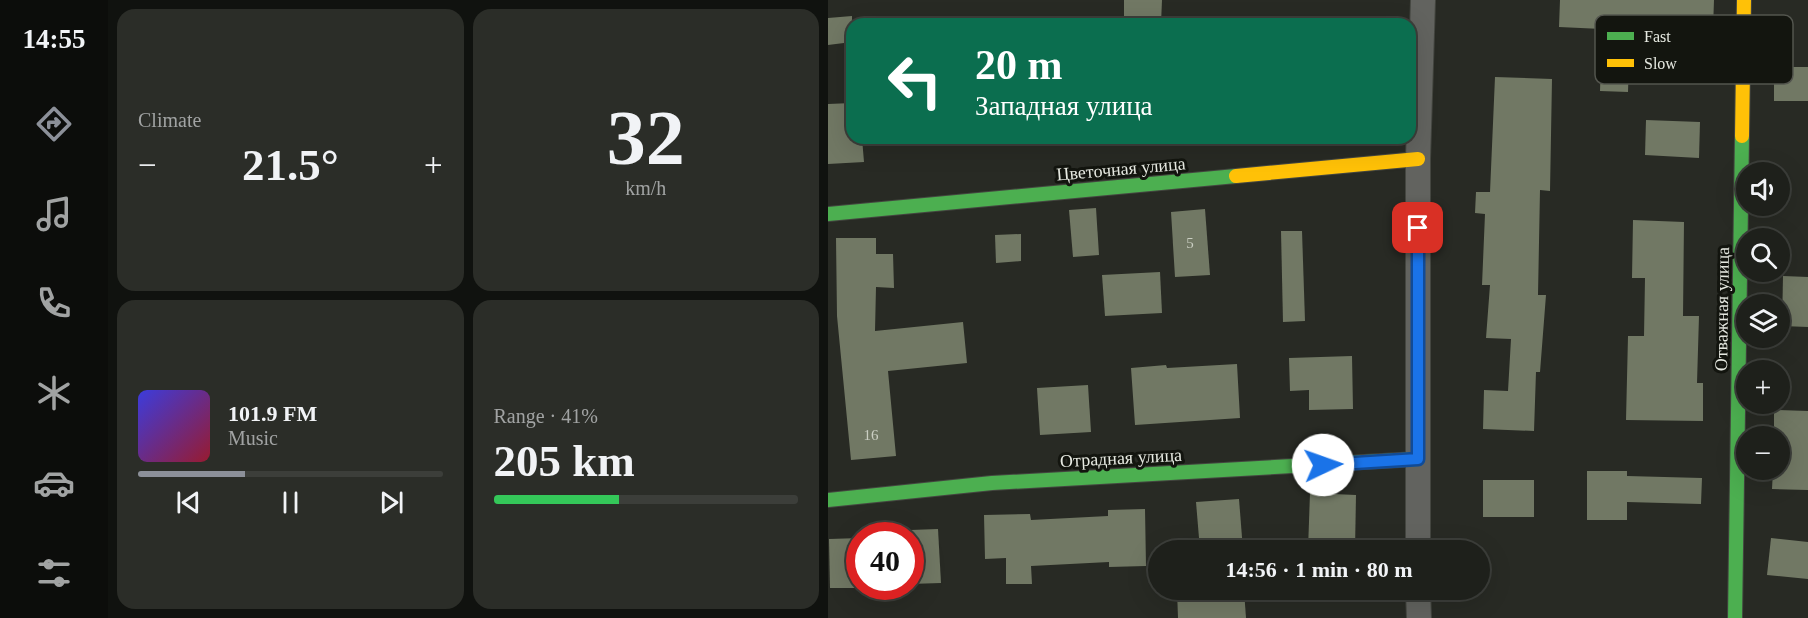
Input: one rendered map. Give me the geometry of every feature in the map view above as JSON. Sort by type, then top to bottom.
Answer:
[{"type":"street","points":[[1418,540],[1418,159],[1423,0]]},
{"type":"street","name":"Отважная улица","points":[[1744,0],[1744,15]]},
{"type":"street","name":"Отважная улица","points":[[1735,618],[1743,84]]},
{"type":"street","name":"Цветочная улица","points":[[828,214],[1418,159]]},
{"type":"street","name":"Отрадная улица","points":[[828,500],[992,483],[1418,459]]},
{"type":"street","points":[[1418,600],[1419,618]]},
{"type":"building","points":[[1124,0],[1162,0],[1161,18],[1124,18]]},
{"type":"building","points":[[1560,0],[1714,0],[1713,15],[1595,15],[1595,29],[1559,27]]},
{"type":"building","points":[[852,16],[852,18],[846,18],[846,43],[828,45],[828,18]]},
{"type":"building","points":[[1793,67],[1808,67],[1808,101],[1774,101],[1774,84],[1793,84]]},
{"type":"building","points":[[1495,77],[1552,79],[1550,191],[1540,190],[1538,295],[1546,295],[1540,372],[1536,372],[1534,431],[1483,429],[1484,390],[1508,391],[1511,339],[1486,338],[1490,285],[1482,285],[1485,214],[1475,213],[1476,192],[1490,192]]},
{"type":"building","points":[[1600,84],[1628,84],[1628,92],[1600,91]]},
{"type":"building","points":[[846,103],[846,144],[862,144],[864,162],[828,164],[828,104]]},
{"type":"building","points":[[1646,120],[1700,122],[1699,158],[1645,155]]},
{"type":"building","points":[[1096,208],[1099,255],[1073,257],[1069,210]]},
{"type":"building","points":[[1205,209],[1210,275],[1175,277],[1171,212]]},
{"type":"building","points":[[1633,220],[1684,222],[1683,316],[1699,316],[1697,383],[1703,383],[1703,421],[1626,420],[1628,336],[1644,336],[1645,278],[1632,278]]},
{"type":"building","points":[[1281,231],[1302,231],[1305,321],[1283,322]]},
{"type":"building","points":[[1021,234],[1021,261],[996,263],[995,235]]},
{"type":"building","points":[[836,238],[876,238],[876,254],[893,254],[894,288],[876,287],[875,331],[963,322],[967,363],[888,371],[896,456],[851,460],[837,316]]},
{"type":"building","points":[[1160,272],[1162,313],[1105,316],[1102,275]]},
{"type":"building","points":[[1790,276],[1808,277],[1808,327],[1790,326],[1790,294],[1783,294],[1783,282],[1790,282]]},
{"type":"building","points":[[1352,356],[1353,409],[1309,410],[1309,390],[1290,391],[1289,358]]},
{"type":"building","points":[[1237,364],[1240,418],[1135,425],[1131,368]]},
{"type":"building","points":[[1088,385],[1091,432],[1040,435],[1037,388]]},
{"type":"building","points":[[1790,410],[1808,411],[1808,490],[1772,489],[1772,480],[1790,480],[1790,426],[1774,426],[1774,414],[1790,414]]},
{"type":"building","points":[[1587,471],[1627,471],[1627,476],[1702,478],[1701,504],[1627,502],[1627,520],[1587,520]]},
{"type":"building","points":[[1483,480],[1534,480],[1534,517],[1483,517]]},
{"type":"building","points":[[1310,493],[1356,495],[1355,540],[1308,540]]},
{"type":"building","points":[[1239,499],[1242,540],[1199,540],[1196,502]]},
{"type":"building","points":[[1145,509],[1146,566],[1109,567],[1109,562],[1031,566],[1032,584],[1006,584],[1006,558],[985,559],[984,515],[1030,514],[1031,520],[1108,516],[1108,510]]},
{"type":"building","points":[[938,529],[941,583],[924,584],[924,530]]},
{"type":"building","points":[[846,538],[846,588],[830,588],[829,539]]},
{"type":"building","points":[[1771,538],[1808,542],[1808,579],[1767,575]]},
{"type":"building","points":[[1177,600],[1245,600],[1246,618],[1178,618]]},
{"type":"traffic: fast","points":[[1735,618],[1742,136]]},
{"type":"traffic: fast","points":[[828,214],[1236,176]]},
{"type":"traffic: fast","points":[[828,500],[992,483],[1418,459]]},
{"type":"traffic: slow","points":[[1744,0],[1744,15]]},
{"type":"traffic: slow","points":[[1742,136],[1743,84]]},
{"type":"traffic: slow","points":[[1236,176],[1418,159]]},
{"type":"route","points":[[1323,465],[1418,459],[1418,228]]}]
